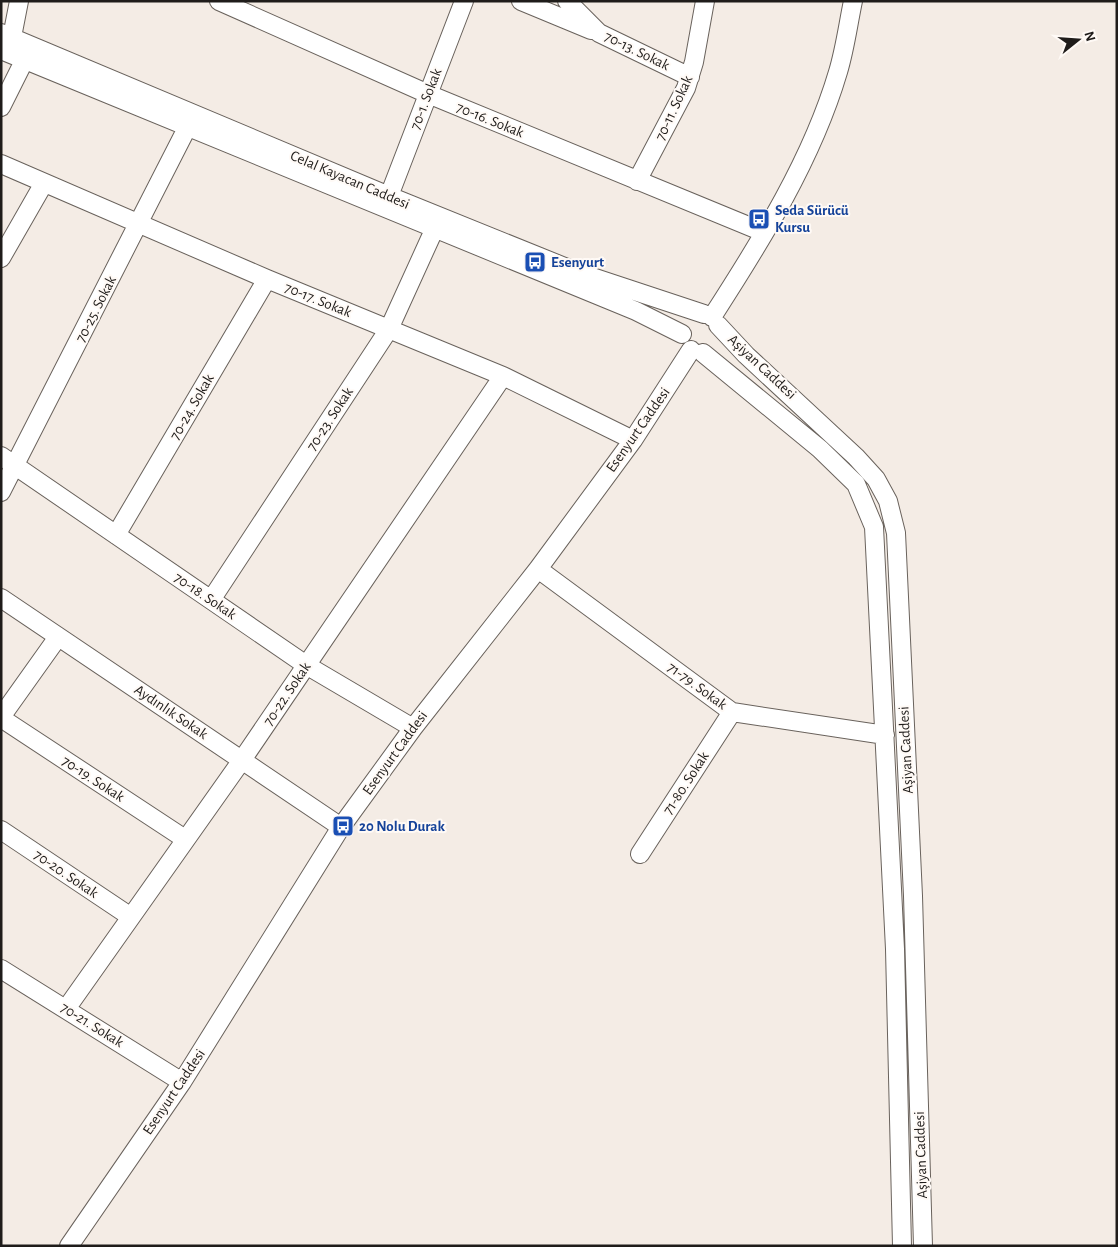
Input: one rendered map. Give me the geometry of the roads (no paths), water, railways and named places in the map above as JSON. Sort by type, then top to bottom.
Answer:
[{"type":"street","points":[[5,40],[19,1]]},
{"type":"street","name":"70-16. Sokak","points":[[219,1],[428,94],[764,232]]},
{"type":"street","name":"70-1. Sokak","points":[[389,196],[464,1]]},
{"type":"street","points":[[521,1],[599,33]]},
{"type":"street","name":"70-13. Sokak","points":[[567,1],[599,33],[690,76]]},
{"type":"street","name":"70-11. Sokak","points":[[637,181],[686,88],[694,62],[705,1]]},
{"type":"street","points":[[711,319],[764,232],[808,151],[838,72],[852,1]]},
{"type":"street","name":"Celal Kayacan Caddesi","points":[[5,40],[25,59],[434,230],[636,311],[682,334]]},
{"type":"street","name":"Celal Kayacan Caddesi","points":[[5,40],[577,272],[711,319]]},
{"type":"street","points":[[1,106],[25,59]]},
{"type":"street","name":"70-25. Sokak","points":[[1,492],[8,461],[140,223],[188,126]]},
{"type":"street","name":"70-17. Sokak","points":[[1,164],[267,279],[502,376],[633,440]]},
{"type":"street","points":[[1,258],[44,182]]},
{"type":"street","name":"70-23. Sokak","points":[[211,600],[389,330],[434,230]]},
{"type":"street","name":"70-24. Sokak","points":[[116,535],[267,279]]},
{"type":"street","points":[[690,317],[711,319],[720,331],[718,343],[709,351],[697,351],[685,343],[682,334],[684,324],[690,317]]},
{"type":"street","name":"Aşiyan Caddesi","points":[[711,319],[746,355],[850,450],[876,479],[888,501],[896,533],[912,888],[923,1246]]},
{"type":"street","name":"Aşiyan Caddesi","points":[[697,351],[820,449],[856,484],[874,527],[894,949],[902,1246]]},
{"type":"street","name":"Esenyurt Caddesi","points":[[69,1246],[182,1082],[342,827],[413,728],[538,569],[697,351]]},
{"type":"street","name":"70-22. Sokak","points":[[66,1008],[242,760],[502,376]]},
{"type":"street","name":"70-18. Sokak","points":[[8,461],[306,665],[413,728]]},
{"type":"street","name":"71-79. Sokak","points":[[538,569],[732,712],[884,735]]},
{"type":"street","name":"Aydınlık Sokak","points":[[1,598],[342,827]]},
{"type":"street","points":[[1,718],[58,636]]},
{"type":"street","name":"71-80. Sokak","points":[[640,854],[732,712]]},
{"type":"street","name":"70-19. Sokak","points":[[1,718],[185,839]]},
{"type":"street","name":"70-20. Sokak","points":[[1,830],[131,917]]},
{"type":"street","name":"70-21. Sokak","points":[[1,969],[182,1082]]},
{"type":"place","name":"Seda Sürücü Kursu","points":[[759,219]]},
{"type":"place","name":"Esenyurt","points":[[535,262]]},
{"type":"place","name":"20 Nolu Durak","points":[[343,826]]}]
